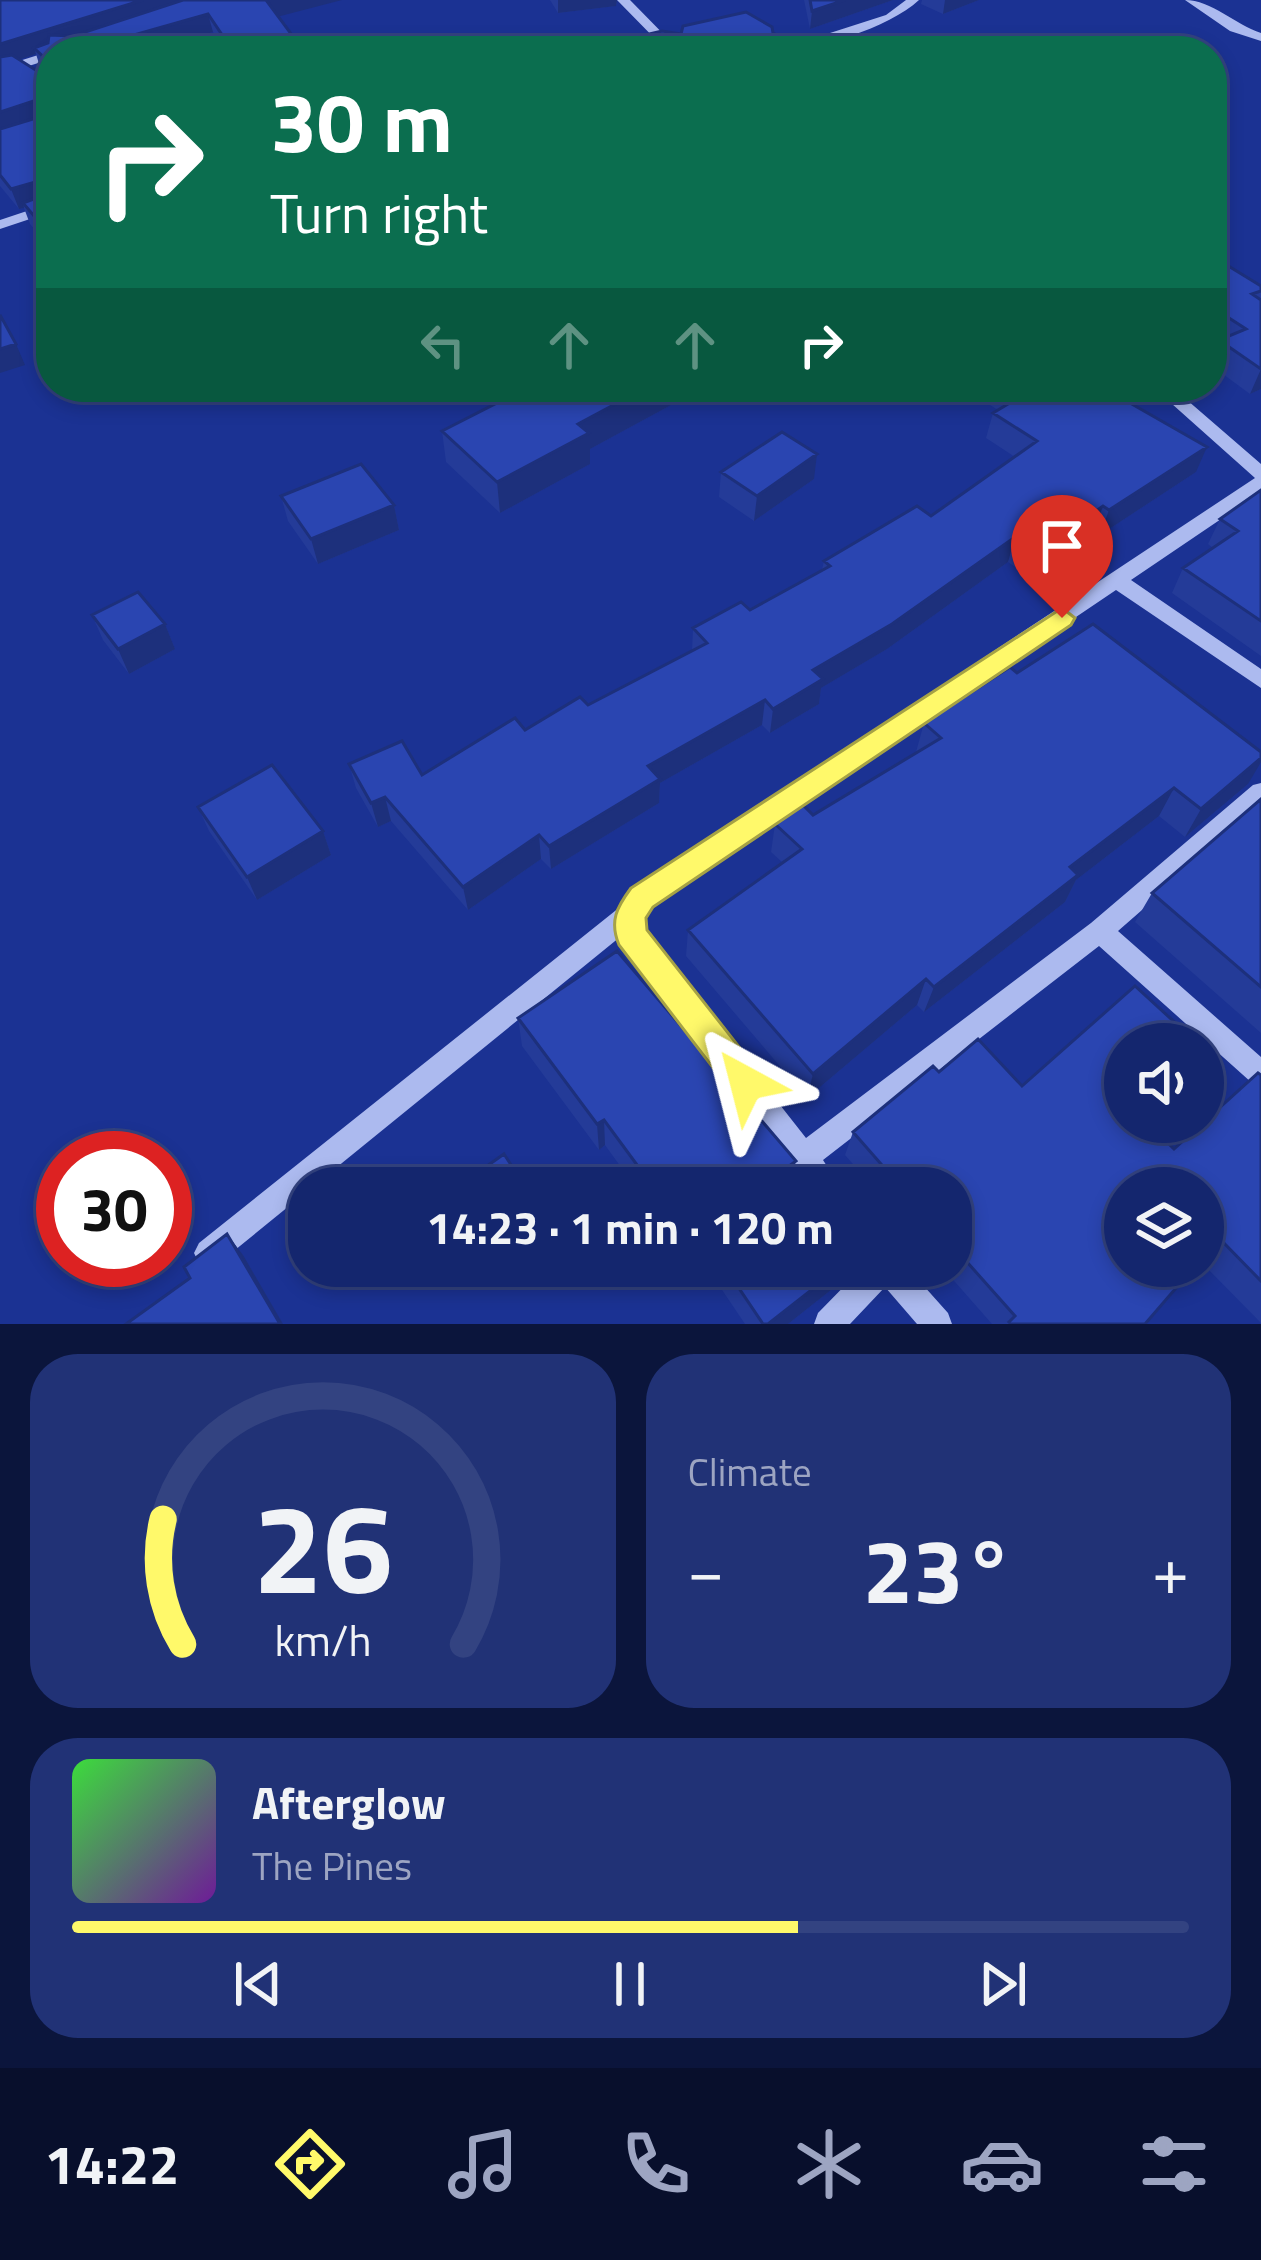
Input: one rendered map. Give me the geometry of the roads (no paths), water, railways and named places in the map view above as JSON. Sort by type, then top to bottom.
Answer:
[{"type":"street","points":[[622,0],[659,36]]},
{"type":"street","points":[[832,36],[890,19],[913,0]]},
{"type":"street","points":[[1191,0],[1234,28],[1261,37]]},
{"type":"street","points":[[0,54],[12,67]]},
{"type":"street","points":[[0,225],[36,212]]},
{"type":"street","points":[[203,1258],[629,915],[642,897],[1071,625],[1117,580],[1261,478],[1178,402]]},
{"type":"street","points":[[1117,580],[1261,680]]},
{"type":"street","points":[[804,1157],[1100,932],[1261,792]]},
{"type":"street","points":[[629,915],[631,934],[811,1167]]},
{"type":"street","points":[[1100,932],[1261,1074]]},
{"type":"street","points":[[829,1324],[865,1287]]},
{"type":"street","points":[[904,1287],[937,1324]]}]
